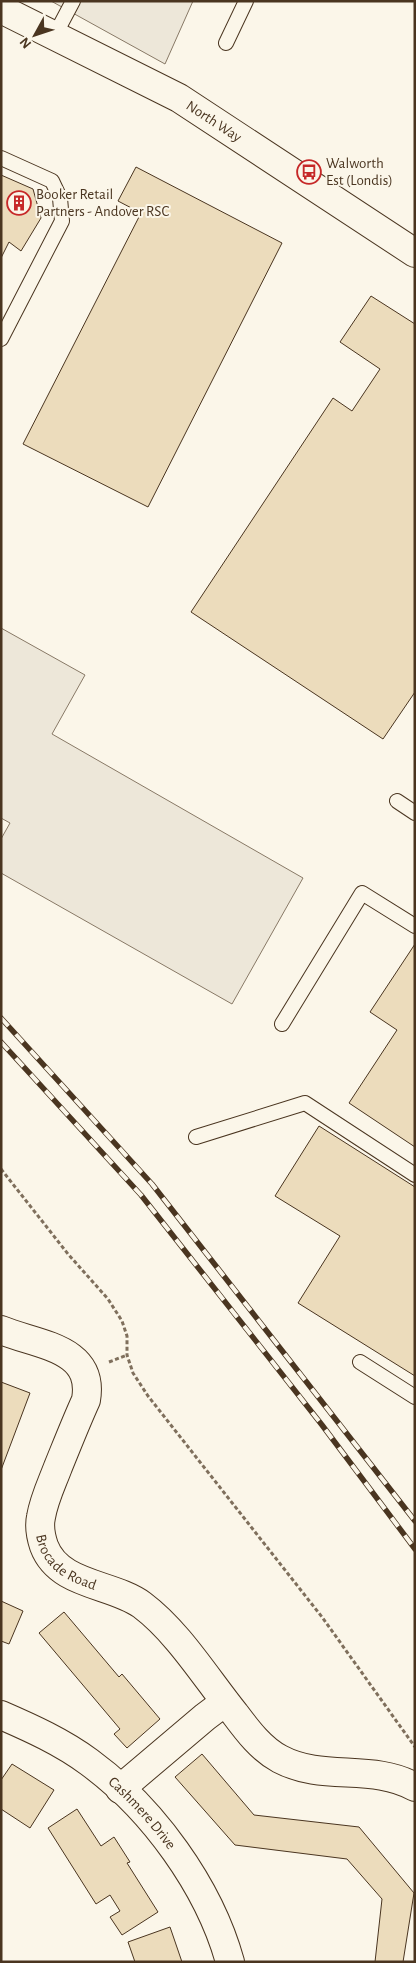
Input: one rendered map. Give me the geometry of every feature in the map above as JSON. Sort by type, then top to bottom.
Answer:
[{"type":"street","name":"North Way","points":[[1,9],[179,98],[415,253]]},
{"type":"street","name":"Brocade Road","points":[[1,1330],[69,1354],[79,1365],[86,1377],[88,1388],[86,1400],[49,1490],[41,1517],[40,1532],[44,1548],[53,1561],[66,1572],[82,1580],[126,1595],[142,1605],[162,1622],[264,1748],[280,1759],[301,1768],[320,1772],[386,1776],[402,1780],[415,1787]]},
{"type":"street","points":[[120,1789],[225,1702]]},
{"type":"street","name":"Cashmere Drive","points":[[1,1715],[40,1733],[87,1761],[139,1806],[162,1834],[201,1893],[217,1925],[230,1962]]},
{"type":"lane","points":[[55,35],[73,1]]},
{"type":"lane","points":[[226,43],[246,1]]},
{"type":"lane","points":[[1,158],[52,181],[60,198],[62,221],[1,339]]},
{"type":"lane","points":[[397,801],[415,813]]},
{"type":"lane","points":[[282,1024],[362,893],[415,926]]},
{"type":"lane","points":[[196,1136],[305,1103],[415,1174]]},
{"type":"lane","points":[[360,1362],[415,1397]]},
{"type":"path","points":[[1,1169],[44,1221],[68,1254],[108,1299],[122,1321],[127,1336],[127,1355],[133,1373],[148,1396],[322,1617],[415,1747]]},
{"type":"shaded area","points":[[51,1],[193,1],[165,64]]},
{"type":"shaded area","points":[[1,628],[85,675],[52,734],[303,878],[232,1004],[1,873],[1,839],[10,823],[1,818]]},
{"type":"building","points":[[136,167],[282,243],[148,507],[23,444],[141,213],[118,201]]},
{"type":"building","name":"Booker Retail Partners - Andover RSC","points":[[1,175],[33,189],[41,218],[21,251],[9,242],[1,258]]},
{"type":"building","points":[[371,296],[415,324],[415,692],[383,739],[191,612],[333,398],[352,411],[380,369],[340,342]]},
{"type":"building","points":[[415,944],[415,1147],[349,1103],[397,1030],[370,1012]]},
{"type":"building","points":[[319,1126],[415,1187],[415,1376],[298,1303],[340,1236],[275,1196]]},
{"type":"building","points":[[1,1382],[30,1393],[1,1470]]},
{"type":"building","points":[[1,1601],[23,1611],[9,1644],[1,1641]]},
{"type":"building","points":[[64,1612],[119,1677],[122,1674],[160,1719],[127,1748],[114,1734],[120,1729],[39,1633]]},
{"type":"building","points":[[202,1754],[254,1815],[359,1827],[414,1893],[403,1962],[375,1962],[382,1899],[347,1859],[235,1845],[175,1777]]},
{"type":"building","points":[[12,1764],[54,1790],[30,1828],[1,1809],[1,1780]]},
{"type":"building","points":[[77,1809],[101,1846],[114,1837],[130,1862],[127,1863],[158,1912],[122,1935],[110,1917],[120,1911],[110,1895],[96,1904],[48,1828]]},
{"type":"building","points":[[170,1927],[182,1962],[135,1962],[128,1942]]},
{"type":"railway","points":[[1,1018],[152,1184],[415,1521]]},
{"type":"railway","points":[[1,1042],[141,1195],[322,1425],[415,1549]]},
{"type":"place","name":"Walworth Est (Londis)","points":[[309,172]]},
{"type":"place","name":"Booker Retail Partners - Andover RSC","points":[[19,203]]}]
